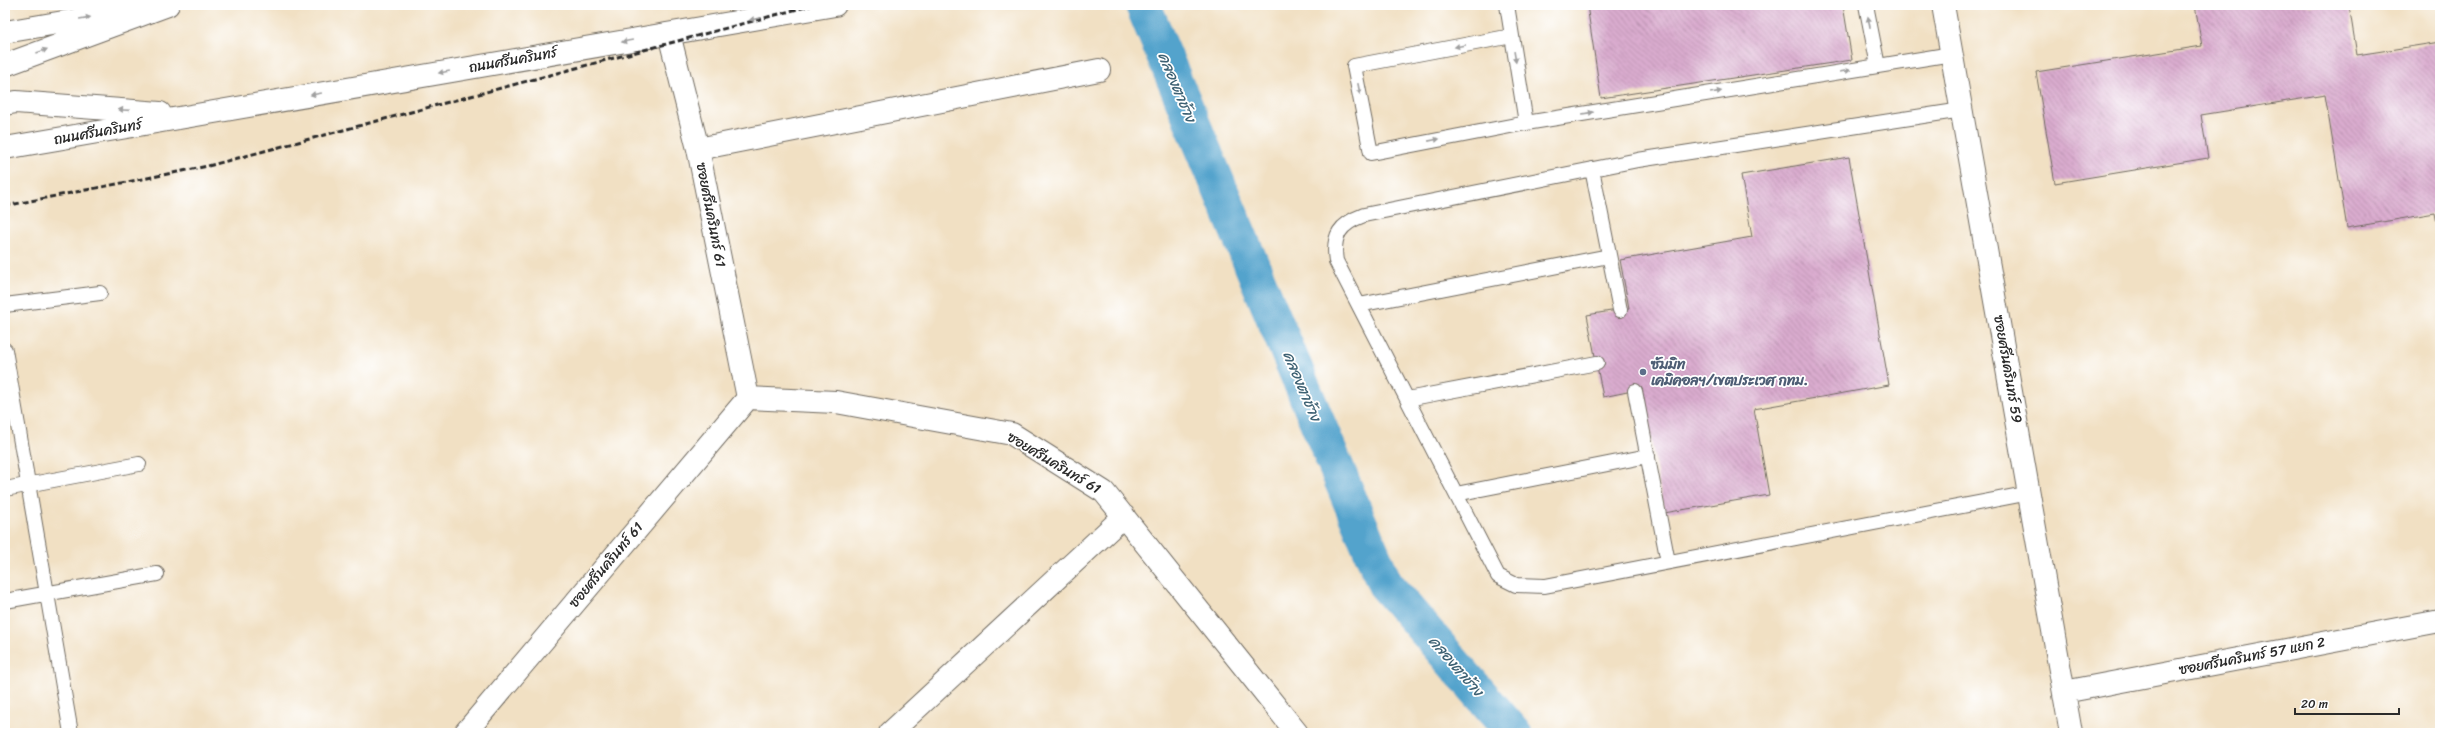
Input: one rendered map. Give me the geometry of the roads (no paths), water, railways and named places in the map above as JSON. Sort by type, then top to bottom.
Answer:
[{"type":"street","points":[[5,32],[167,5]]},
{"type":"street","points":[[5,65],[167,5]]},
{"type":"street","name":"ถนนศรีนครินทร์","points":[[5,148],[835,5]]},
{"type":"street","name":"ซอยศรีนครินทร์ 59","points":[[1944,5],[2071,733]]},
{"type":"street","name":"ซอยศรีนครินทร์ 61","points":[[669,34],[698,149],[748,398]]},
{"type":"street","points":[[698,149],[1099,70]]},
{"type":"street","name":"ถนนศรีนครินทร์","points":[[5,104],[16,102],[191,115]]},
{"type":"street","name":"ซอยศรีนครินทร์ 61","points":[[748,398],[836,402],[1012,434],[1104,492],[1297,733]]},
{"type":"street","name":"ซอยศรีนครินทร์ 61","points":[[465,733],[748,398]]},
{"type":"street","points":[[890,733],[1124,516]]},
{"type":"street","name":"ซอยศรีนครินทร์ 57 แยก 2","points":[[2064,692],[2440,621]]},
{"type":"lane","points":[[1507,5],[1526,123]]},
{"type":"lane","points":[[1866,5],[1878,66]]},
{"type":"lane","points":[[1512,36],[1354,66],[1371,152],[1526,123],[1952,54]]},
{"type":"lane","points":[[1962,110],[1638,160],[1364,215],[1349,221],[1339,231],[1334,247],[1336,261],[1498,576],[1516,585],[1545,586],[2030,493]]},
{"type":"lane","points":[[1592,169],[1620,310]]},
{"type":"lane","points":[[1359,305],[1609,256]]},
{"type":"lane","points":[[5,305],[100,292]]},
{"type":"lane","points":[[5,350],[71,733]]},
{"type":"lane","points":[[1407,398],[1597,363]]},
{"type":"lane","points":[[1635,391],[1668,562]]},
{"type":"lane","points":[[1456,494],[1648,456]]},
{"type":"lane","points":[[5,489],[139,464]]},
{"type":"lane","points":[[5,601],[47,592],[157,574]]},
{"type":"waterway","name":"คลองตาช้าง","points":[[1143,5],[1385,584],[1514,733]]},
{"type":"railway","points":[[5,206],[208,166],[813,5]]},
{"type":"place","name":"ซัมมิท เคมิคอลฯ/เขตประเวศ กทม.","points":[[1643,372]]}]
